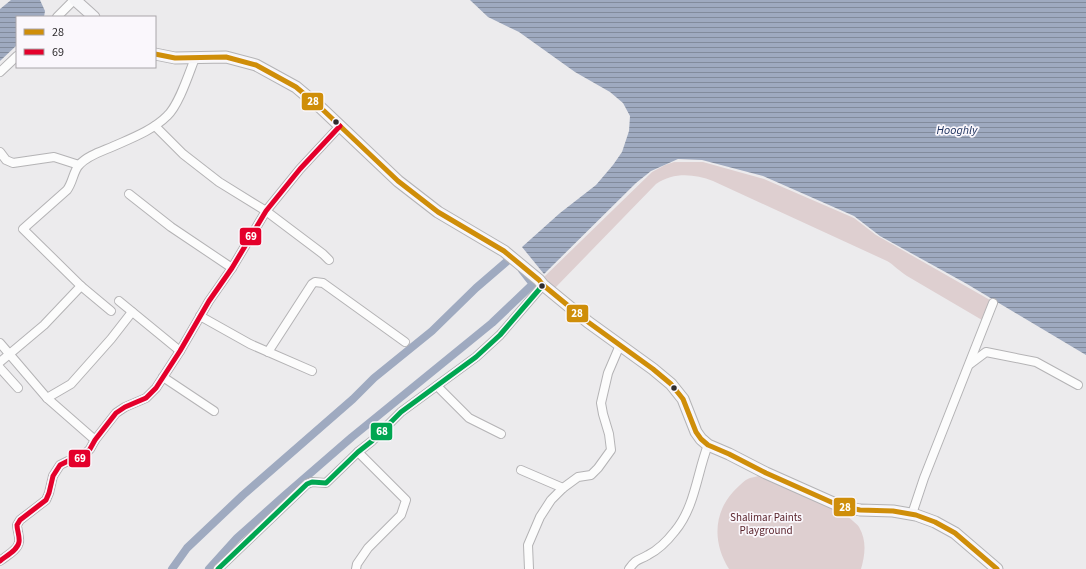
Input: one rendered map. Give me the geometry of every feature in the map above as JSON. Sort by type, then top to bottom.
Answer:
[{"type":"main road","points":[[75,0],[93,16]]},
{"type":"main road","points":[[156,54],[175,58],[226,57],[256,65],[296,88],[321,108],[398,181],[432,208],[504,251],[588,322],[653,369],[671,384],[680,394],[696,432],[708,445],[840,506],[860,510],[894,511],[912,514],[935,522],[955,533],[991,567]]},
{"type":"street","points":[[58,16],[75,0]]},
{"type":"street","points":[[0,72],[16,57]]},
{"type":"street","points":[[111,310],[81,286],[23,229],[67,190],[72,184],[79,165],[88,158],[155,126],[168,115],[175,105],[195,58]]},
{"type":"street","points":[[155,126],[183,154],[219,182],[266,211],[329,260]]},
{"type":"street","points":[[0,561],[18,546],[19,540],[17,525],[20,520],[46,500],[50,493],[52,476],[60,465],[68,461],[81,458],[90,449],[95,440],[116,413],[124,407],[146,398],[156,388],[200,316],[232,268],[266,211],[300,169],[340,126]]},
{"type":"street","points":[[0,152],[6,160],[13,163],[54,157],[79,165]]},
{"type":"street","points":[[129,194],[171,227],[232,268]]},
{"type":"street","points":[[268,352],[312,284],[315,282],[323,283],[405,342]]},
{"type":"street","points":[[218,569],[307,484],[312,482],[326,483],[401,412],[476,357],[519,315],[541,283]]},
{"type":"street","points":[[0,362],[44,324],[81,286]]},
{"type":"street","points":[[119,301],[180,351]]},
{"type":"street","points":[[912,514],[924,478],[993,303]]},
{"type":"street","points":[[47,398],[71,384],[111,339],[132,312]]},
{"type":"street","points":[[200,316],[268,352],[312,371]]},
{"type":"street","points":[[0,343],[47,398],[95,440]]},
{"type":"street","points":[[529,569],[528,545],[540,517],[551,500],[563,488],[578,478],[590,474],[598,468],[611,450],[609,434],[601,403],[608,373],[620,345]]},
{"type":"street","points":[[969,364],[986,352],[1036,362],[1078,385]]},
{"type":"street","points":[[0,368],[18,388]]},
{"type":"street","points":[[163,377],[214,411]]},
{"type":"street","points":[[437,386],[468,418],[501,434]]},
{"type":"street","points":[[629,569],[635,560],[648,556],[658,548],[675,531],[681,522],[687,512],[702,459],[708,445]]},
{"type":"street","points":[[356,569],[357,564],[368,548],[401,515],[406,500],[358,452]]},
{"type":"street","points":[[521,470],[563,488]]},
{"type":"green space","points":[[674,162],[703,162],[764,179],[854,218],[876,235],[990,300],[982,320],[907,276],[887,261],[713,181],[684,175],[670,177],[656,184],[555,288],[544,277],[652,172]]},
{"type":"green space","name":"Shalimar Paints Playground","points":[[763,475],[798,489],[833,506],[857,525],[862,532],[864,543],[864,558],[861,569],[729,569],[720,550],[718,539],[719,519],[722,510],[726,501],[743,482],[750,478]]},
{"type":"water","points":[[11,0],[40,0],[45,11],[44,16],[16,16],[16,46],[0,61],[0,9]]},
{"type":"water","name":"Hooghly","points":[[470,0],[1086,0],[1086,355],[967,284],[880,236],[854,216],[763,176],[702,160],[678,159],[651,171],[636,183],[544,274],[522,247],[560,213],[596,185],[613,165],[622,152],[629,131],[630,116],[623,103],[610,92],[575,72],[519,32],[488,17]]},
{"type":"waterway","points":[[172,569],[187,548],[243,495],[353,399],[374,378],[432,331],[476,288],[512,257],[515,260]]},
{"type":"waterway","points":[[209,569],[237,538],[284,496],[352,437],[492,323],[533,284],[522,270]]},
{"type":"transit line","name":"28","points":[[156,54],[175,58],[226,57],[256,65],[296,87],[321,108],[398,181],[438,212],[504,251],[588,322],[653,369],[671,384],[683,399],[696,432],[708,445],[840,506],[860,510],[893,511],[916,515],[935,522],[955,533],[997,569]]},
{"type":"transit line","name":"69","points":[[0,561],[11,553],[18,545],[19,540],[17,525],[20,520],[46,500],[53,476],[60,465],[68,461],[81,458],[90,449],[95,440],[116,413],[125,407],[146,398],[156,388],[180,351],[209,301],[232,268],[266,211],[300,169],[340,126]]},
{"type":"transit line","name":"68","points":[[218,569],[307,484],[312,482],[326,483],[401,412],[476,357],[500,335],[543,285]]}]
